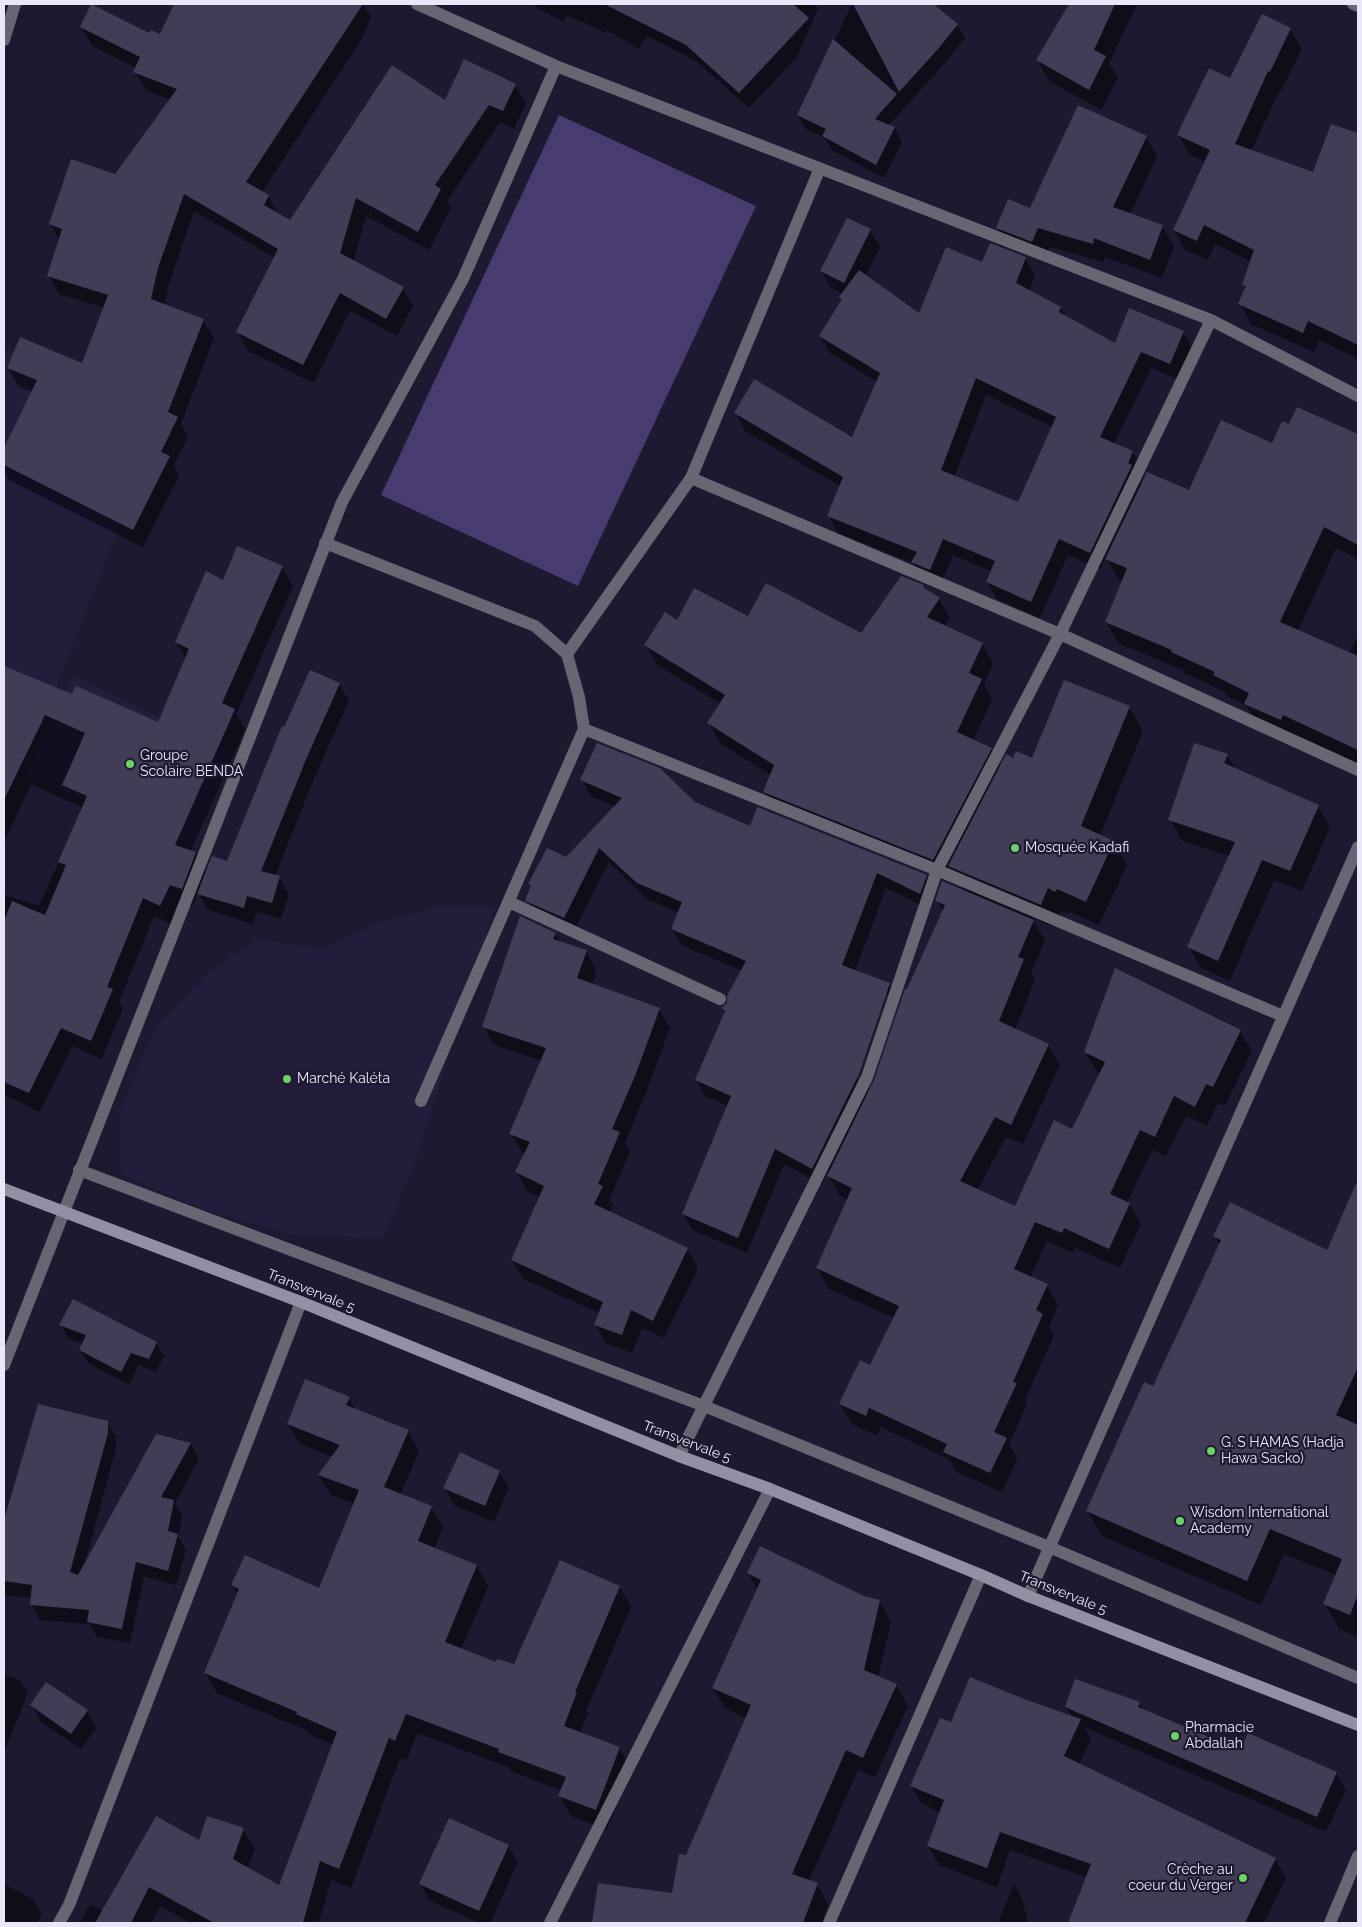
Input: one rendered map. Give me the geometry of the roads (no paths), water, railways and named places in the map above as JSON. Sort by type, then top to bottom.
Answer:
[{"type":"main road","name":"Transvervale 5","points":[[4,1189],[301,1302],[679,1456],[770,1489],[1028,1596],[1358,1725]]},
{"type":"street","points":[[4,40],[15,4]]},
{"type":"street","points":[[417,4],[556,66],[1211,320],[1358,396]]},
{"type":"street","points":[[1353,4],[1358,6]]},
{"type":"street","points":[[4,1365],[342,502],[464,279],[556,66]]},
{"type":"street","points":[[568,654],[691,478],[820,168]]},
{"type":"street","points":[[679,1456],[867,1076],[937,870],[1060,634],[1211,320]]},
{"type":"street","points":[[691,478],[1060,634],[1358,770]]},
{"type":"street","points":[[325,543],[535,626],[568,654],[584,729],[421,1101]]},
{"type":"street","points":[[584,729],[937,870],[1283,1016]]},
{"type":"street","points":[[1028,1596],[1358,847]]},
{"type":"street","points":[[509,902],[720,999]]},
{"type":"street","points":[[79,1170],[704,1406],[1049,1547],[1358,1678]]},
{"type":"street","points":[[59,1923],[69,1905],[301,1302]]},
{"type":"street","points":[[550,1923],[770,1489]]},
{"type":"street","points":[[829,1923],[981,1575]]},
{"type":"street","points":[[1330,1923],[1358,1856]]},
{"type":"place","name":"Groupe Scolaire BENDA","points":[[130,764]]},
{"type":"place","name":"Mosquée Kadafi","points":[[1015,848]]},
{"type":"place","name":"Marché Kaléta","points":[[287,1079]]},
{"type":"place","name":"G. S HAMAS (Hadja Hawa Sacko)","points":[[1211,1451]]},
{"type":"place","name":"Wisdom International Academy","points":[[1180,1521]]},
{"type":"place","name":"Pharmacie Abdallah","points":[[1175,1736]]},
{"type":"place","name":"Crèche au coeur du Verger","points":[[1243,1878]]}]
